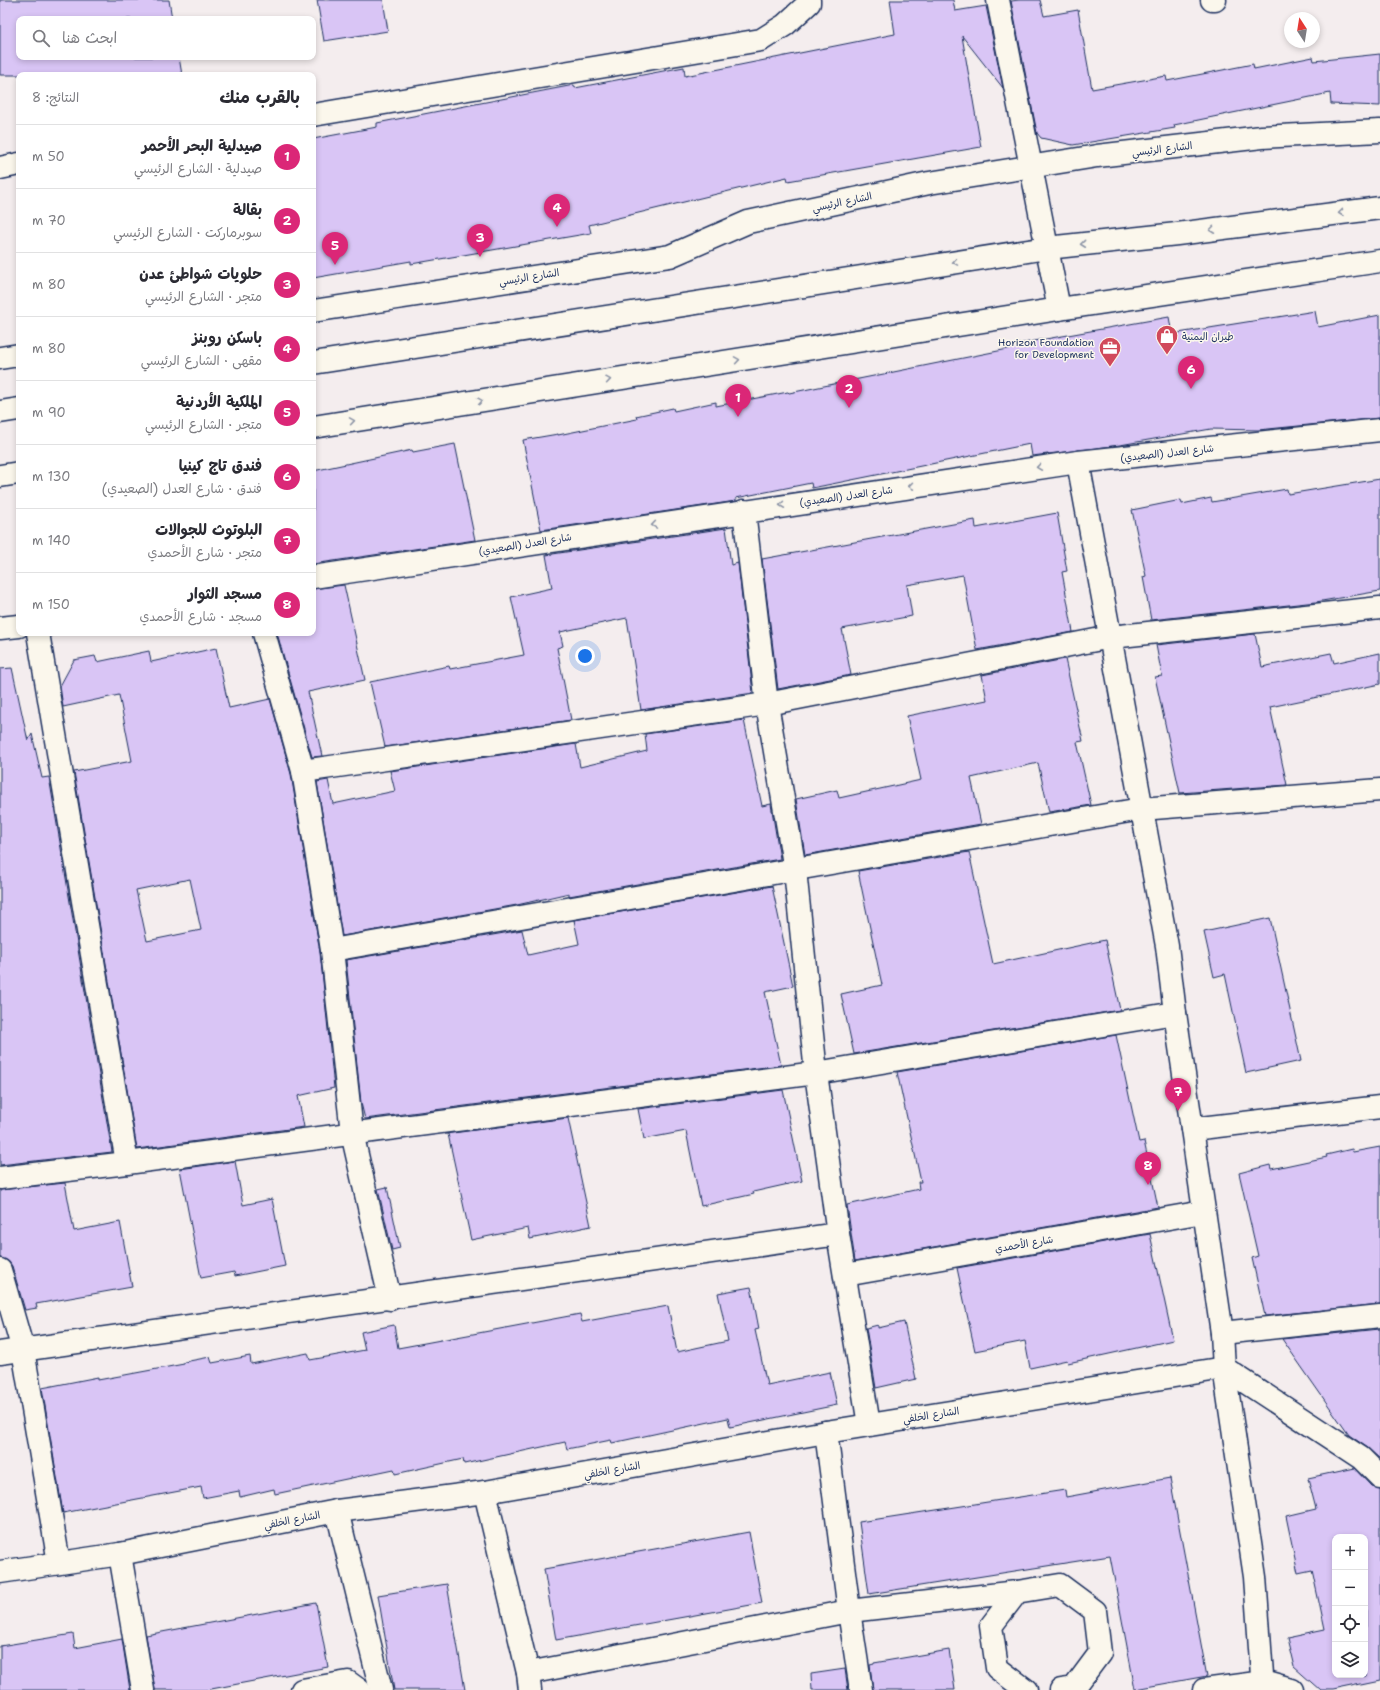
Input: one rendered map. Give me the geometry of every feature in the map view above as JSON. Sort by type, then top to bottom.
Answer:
[{"type":"street","points":[[316,114],[761,40],[786,24],[809,3],[809,0]]},
{"type":"street","points":[[998,0],[1060,309]]},
{"type":"street","name":"الشارع الرئيسي","points":[[316,310],[670,256],[748,222],[929,183],[1098,156],[1262,137],[1380,131]]},
{"type":"street","points":[[0,168],[16,165]]},
{"type":"street","points":[[316,363],[1047,248],[1177,234],[1380,208]]},
{"type":"street","points":[[316,427],[1060,309],[1380,261]]},
{"type":"street","points":[[0,358],[16,355]]},
{"type":"street","points":[[0,412],[16,409]]},
{"type":"street","name":"شارع العدل (الصعيدي)","points":[[316,577],[1078,462],[1380,430]]},
{"type":"street","points":[[1078,462],[1167,946],[1174,1013],[1222,1333],[1224,1368],[1256,1577],[1265,1687]]},
{"type":"street","points":[[0,476],[16,473]]},
{"type":"street","points":[[744,511],[767,704],[795,870],[816,1072],[838,1234],[869,1426]]},
{"type":"street","points":[[303,771],[767,704],[1111,637],[1380,608]]},
{"type":"street","points":[[0,628],[16,626]]},
{"type":"street","points":[[39,636],[127,1163]]},
{"type":"street","points":[[265,636],[303,771],[332,950],[352,1132],[390,1299]]},
{"type":"street","points":[[332,950],[1141,809],[1380,790]]},
{"type":"street","points":[[0,1178],[127,1163],[352,1132],[816,1072],[1174,1013]]},
{"type":"street","points":[[1192,1129],[1380,1107]]},
{"type":"street","name":"شارع الأحمدي","points":[[845,1275],[1203,1212]]},
{"type":"street","points":[[0,1353],[390,1299],[838,1234]]},
{"type":"street","points":[[0,1270],[22,1350],[59,1563]]},
{"type":"street","points":[[1222,1333],[1380,1316]]},
{"type":"street","points":[[1224,1368],[1361,1458],[1380,1477]]},
{"type":"street","name":"الشارع الخلفي","points":[[0,1572],[120,1554],[337,1511],[485,1492],[826,1432],[1224,1368]]},
{"type":"street","points":[[826,1432],[849,1611],[861,1690]]},
{"type":"street","points":[[485,1492],[529,1681],[849,1611],[1017,1592],[1060,1585],[1095,1611],[1100,1653],[1072,1689]]},
{"type":"street","points":[[337,1511],[380,1690]]},
{"type":"street","points":[[120,1554],[143,1690]]},
{"type":"street","points":[[1017,1592],[991,1626],[997,1668],[1026,1690]]},
{"type":"street","points":[[302,1690],[348,1682],[359,1690]]},
{"type":"street","points":[[1204,1690],[1265,1687],[1292,1690]]},
{"type":"building","points":[[0,0],[169,0],[172,16],[16,16],[16,60],[180,60],[182,72],[16,72],[16,75],[0,75]]},
{"type":"building","points":[[317,0],[383,0],[388,31],[324,41]]},
{"type":"building","points":[[890,0],[953,0],[955,11],[986,6],[1003,88],[962,36],[981,147],[788,181],[787,177],[589,225],[591,233],[411,264],[411,261],[316,277],[316,138],[377,127],[377,123],[574,85],[575,88],[684,67],[685,76],[895,34]]},
{"type":"building","points":[[1040,0],[1044,16],[1078,10],[1092,89],[1166,76],[1167,81],[1253,64],[1254,69],[1313,57],[1314,61],[1380,54],[1380,106],[1331,104],[1330,93],[1174,125],[1175,128],[1073,145],[1041,138],[1037,133],[1011,1]]},
{"type":"building","points":[[1315,311],[1318,327],[1380,315],[1380,418],[1258,430],[1211,429],[1120,445],[1032,456],[1030,444],[812,488],[811,483],[736,498],[736,501],[541,530],[523,440],[558,435],[637,419],[636,416],[673,408],[674,411],[716,402],[716,406],[789,393],[1013,348],[1012,345],[1169,317],[1172,334]]},
{"type":"building","points":[[455,444],[475,540],[316,564],[316,470],[412,450],[413,452]]},
{"type":"building","points":[[1380,479],[1380,591],[1316,602],[1151,620],[1143,577],[1146,576],[1132,510],[1181,500],[1182,504],[1211,498],[1212,502],[1287,489],[1288,494]]},
{"type":"building","points":[[1057,513],[1067,571],[1062,572],[1073,632],[977,650],[963,575],[907,585],[912,616],[842,629],[851,675],[778,689],[762,559],[975,520],[976,528]]},
{"type":"building","points":[[726,528],[731,565],[738,563],[753,693],[641,710],[627,618],[560,632],[563,646],[557,648],[571,720],[385,747],[370,682],[449,666],[450,669],[524,655],[511,597],[552,588],[546,555]]},
{"type":"building","points":[[344,585],[365,680],[308,692],[322,756],[312,757],[278,636],[316,636],[316,589]]},
{"type":"building","points":[[1255,634],[1262,667],[1331,653],[1334,663],[1380,653],[1380,684],[1270,707],[1287,785],[1180,793],[1155,677],[1162,676],[1156,645]]},
{"type":"building","points":[[216,648],[229,708],[270,699],[291,774],[320,952],[334,1088],[298,1096],[304,1127],[137,1149],[74,772],[132,761],[119,695],[63,707],[60,686],[74,660],[95,656],[97,662],[149,651],[151,662]],"holes":[[[190,879],[201,930],[147,941],[136,890]]]},
{"type":"building","points":[[1065,659],[1083,741],[1077,742],[1091,805],[1049,812],[1038,763],[971,778],[981,824],[805,855],[796,799],[837,790],[839,798],[921,780],[907,716],[987,700],[982,675]]},
{"type":"building","points":[[12,668],[28,741],[32,734],[42,778],[49,777],[112,1152],[0,1165],[0,669]]},
{"type":"building","points":[[744,720],[762,806],[771,804],[780,859],[569,896],[569,893],[517,905],[342,936],[317,782],[328,780],[333,804],[395,791],[390,771],[576,744],[580,767],[647,751],[645,734]]},
{"type":"building","points":[[969,852],[993,964],[1105,940],[1120,1010],[854,1054],[841,994],[882,985],[858,871]]},
{"type":"building","points":[[772,886],[793,986],[765,992],[781,1065],[365,1119],[361,1103],[346,960],[522,930],[528,955],[579,944],[574,920]]},
{"type":"building","points":[[1270,918],[1301,1061],[1246,1073],[1225,974],[1214,977],[1204,932]]},
{"type":"building","points":[[1116,1035],[1139,1142],[1144,1141],[1158,1207],[855,1261],[847,1205],[919,1189],[918,1182],[921,1182],[897,1072]]},
{"type":"building","points":[[783,1090],[802,1181],[701,1206],[686,1131],[644,1139],[638,1109]]},
{"type":"building","points":[[568,1118],[591,1226],[530,1239],[528,1228],[471,1240],[448,1134],[445,1134]]},
{"type":"building","points":[[1380,1147],[1380,1304],[1265,1316],[1252,1258],[1258,1256],[1239,1173],[1270,1165],[1271,1169],[1327,1157],[1326,1155],[1352,1149],[1353,1152]]},
{"type":"building","points":[[235,1161],[243,1205],[272,1199],[285,1266],[235,1276],[234,1272],[201,1278],[180,1169]]},
{"type":"building","points":[[65,1183],[74,1231],[120,1222],[132,1287],[36,1304],[37,1308],[25,1310],[12,1266],[8,1261],[0,1258],[0,1190]]},
{"type":"building","points":[[387,1187],[400,1248],[392,1250],[378,1189]]},
{"type":"building","points":[[1150,1234],[1173,1340],[1068,1363],[1067,1360],[1030,1368],[1025,1341],[975,1351],[957,1268]]},
{"type":"building","points":[[751,1287],[759,1329],[755,1330],[767,1385],[830,1372],[837,1405],[730,1427],[728,1418],[612,1443],[611,1440],[567,1449],[565,1442],[464,1464],[463,1459],[395,1474],[394,1469],[275,1494],[274,1489],[240,1497],[239,1491],[203,1498],[201,1487],[63,1513],[42,1388],[98,1377],[98,1380],[184,1364],[184,1362],[210,1357],[212,1363],[250,1356],[251,1364],[308,1353],[310,1360],[365,1350],[361,1332],[394,1325],[398,1348],[580,1314],[582,1322],[668,1306],[677,1352],[728,1341],[718,1293]]},
{"type":"building","points":[[904,1322],[916,1379],[876,1388],[866,1328],[878,1325],[878,1328]]},
{"type":"building","points":[[1380,1329],[1380,1459],[1368,1448],[1349,1435],[1282,1339]]},
{"type":"building","points":[[1354,1468],[1371,1486],[1380,1489],[1380,1680],[1332,1690],[1320,1690],[1294,1667],[1287,1638],[1325,1630],[1312,1570],[1298,1573],[1286,1516],[1316,1509],[1308,1478]]},
{"type":"building","points":[[1170,1478],[1207,1676],[1135,1689],[1110,1556],[869,1594],[859,1522],[1065,1490],[1066,1497]]},
{"type":"building","points":[[749,1532],[762,1603],[556,1640],[544,1569]]},
{"type":"building","points":[[447,1584],[465,1690],[394,1690],[378,1595]]},
{"type":"building","points":[[316,1603],[328,1667],[206,1690],[155,1690],[146,1635]]},
{"type":"building","points":[[73,1634],[75,1648],[122,1639],[130,1690],[0,1690],[0,1646]]},
{"type":"building","points":[[949,1650],[955,1690],[873,1690],[870,1665],[874,1663]]},
{"type":"building","points":[[845,1669],[848,1690],[812,1690],[811,1674]]},
{"type":"place","name":"باسكن روبنز","points":[[557,227]]},
{"type":"place","name":"حلويات شواطئ عدن","points":[[480,257]]},
{"type":"place","name":"الملكية الأردنية","points":[[335,265]]},
{"type":"place","name":"طيران اليمنية","points":[[1167,356]]},
{"type":"place","name":"Horizon Foundation for Development","points":[[1110,368]]},
{"type":"place","name":"فندق تاج كينيا","points":[[1191,389]]},
{"type":"place","name":"بقالة","points":[[849,408]]},
{"type":"place","name":"صيدلية البحر الأحمر","points":[[738,417]]},
{"type":"place","name":"البلوتوث للجوالات","points":[[1178,1111]]},
{"type":"place","name":"مسجد الثوار","points":[[1148,1185]]}]
